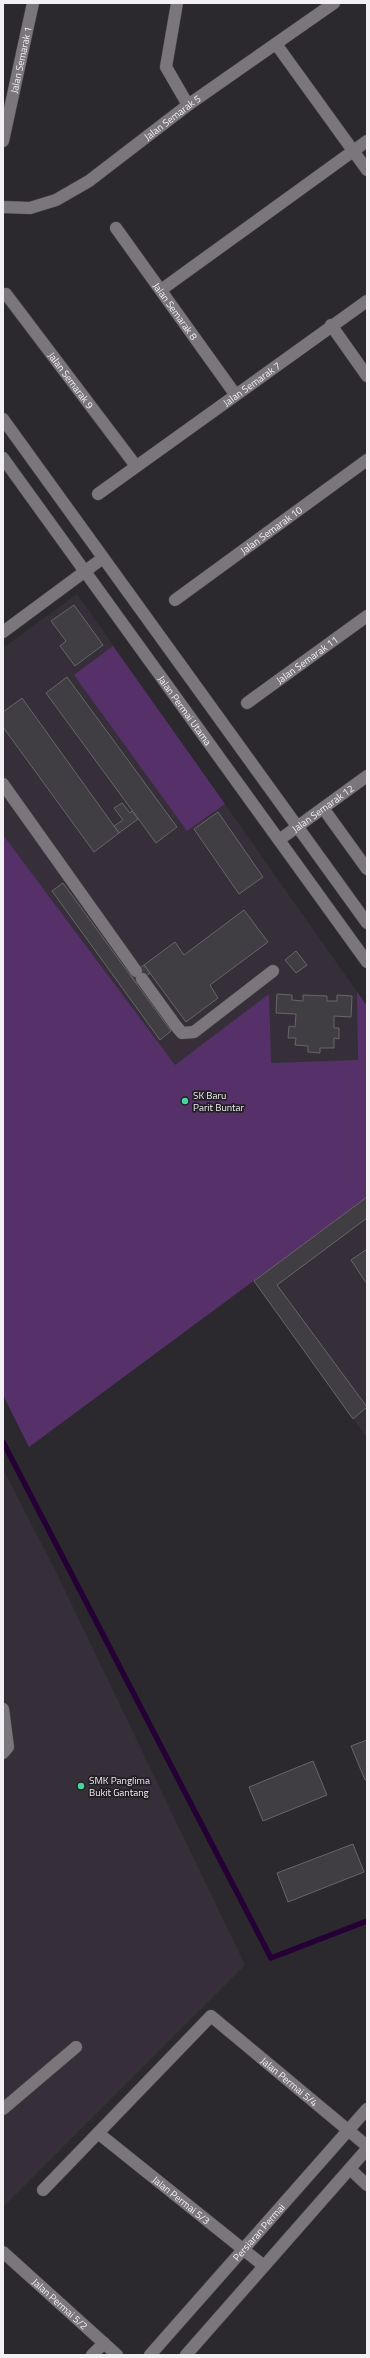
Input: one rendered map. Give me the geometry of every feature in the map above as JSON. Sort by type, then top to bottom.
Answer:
[{"type":"street","name":"Jalan Semarak 1","points":[[3,141],[34,3]]},
{"type":"street","points":[[177,3],[166,67],[188,105]]},
{"type":"street","name":"Jalan Semarak 5","points":[[3,207],[30,208],[56,200],[89,181],[188,105],[334,3]]},
{"type":"street","points":[[276,44],[367,170]]},
{"type":"street","points":[[161,290],[367,141]]},
{"type":"street","name":"Jalan Semarak 8","points":[[116,228],[235,394]]},
{"type":"street","name":"Jalan Semarak 9","points":[[6,294],[136,466]]},
{"type":"street","name":"Jalan Semarak 7","points":[[98,494],[331,325],[367,301]]},
{"type":"street","points":[[331,325],[367,376]]},
{"type":"street","points":[[3,419],[367,923]]},
{"type":"street","name":"Jalan Permai Utama","points":[[3,458],[367,962]]},
{"type":"street","name":"Jalan Semarak 10","points":[[175,600],[367,460]]},
{"type":"street","points":[[3,632],[104,558]]},
{"type":"street","name":"Jalan Semarak 11","points":[[247,703],[367,616]]},
{"type":"street","name":"Jalan Semarak 12","points":[[279,840],[367,776]]},
{"type":"street","points":[[3,784],[139,975],[182,1032],[188,1034],[194,1032],[273,971]]},
{"type":"street","points":[[323,808],[367,869]]},
{"type":"street","points":[[3,1709],[8,1746],[3,1753]]},
{"type":"street","name":"Jalan Permai 5/4","points":[[98,2133],[211,2016],[348,2130],[367,2148]]},
{"type":"street","points":[[3,2109],[76,2047]]},
{"type":"street","name":"Persiaran Permai","points":[[150,2355],[367,2109]]},
{"type":"street","points":[[43,2190],[98,2133]]},
{"type":"street","name":"Jalan Permai 5/3","points":[[98,2133],[264,2266]]},
{"type":"street","points":[[186,2355],[367,2148]]},
{"type":"street","points":[[350,2169],[367,2185]]},
{"type":"street","name":"Jalan Permai 5/2","points":[[3,2252],[117,2355]]},
{"type":"street","points":[[92,2355],[104,2343]]},
{"type":"shaded area","name":"SK Baru Parit Buntar","points":[[77,594],[367,1006],[367,1438],[254,1281],[29,1447],[3,1395],[3,648]]},
{"type":"shaded area","points":[[113,646],[225,804],[187,831],[74,675]]},
{"type":"shaded area","points":[[3,835],[175,1065],[269,994],[271,1063],[358,1060],[357,992],[367,1006],[367,1197],[29,1447],[3,1395]]},
{"type":"shaded area","name":"SMK Panglima Bukit Gantang","points":[[3,1469],[56,1572],[245,1965],[3,2207]]},
{"type":"building","points":[[74,605],[103,645],[75,666],[60,646],[66,641],[51,621]]},
{"type":"building","points":[[67,677],[177,827],[156,843],[46,693]]},
{"type":"building","points":[[22,698],[119,833],[94,852],[3,727],[3,712]]},
{"type":"building","points":[[122,803],[130,813],[132,811],[138,819],[119,833],[114,826],[123,820],[114,808]]},
{"type":"building","points":[[218,812],[263,877],[239,894],[194,829]]},
{"type":"building","points":[[63,883],[171,1031],[160,1040],[52,891]]},
{"type":"building","points":[[244,910],[268,942],[210,985],[218,998],[186,1022],[144,965],[175,942],[184,955]]},
{"type":"building","points":[[296,951],[307,965],[296,973],[285,960]]},
{"type":"building","points":[[144,965],[150,973],[136,983],[130,975]]},
{"type":"building","points":[[277,994],[292,995],[292,1000],[303,1001],[303,995],[327,996],[327,1001],[337,1001],[337,995],[352,996],[351,1017],[334,1016],[334,1028],[339,1028],[339,1039],[334,1038],[334,1048],[320,1048],[320,1053],[308,1052],[308,1046],[295,1045],[296,1038],[288,1038],[289,1026],[295,1027],[296,1014],[276,1013]]},
{"type":"building","points":[[367,1197],[367,1218],[277,1285],[367,1407],[353,1419],[254,1281]]},
{"type":"building","points":[[367,1249],[367,1284],[351,1260]]},
{"type":"building","points":[[367,1740],[367,1780],[365,1780],[351,1746]]},
{"type":"building","points":[[313,1761],[327,1795],[263,1821],[249,1787]]},
{"type":"building","points":[[353,1844],[364,1872],[288,1902],[277,1873]]},
{"type":"waterway","points":[[3,1442],[271,1958],[367,1921]]},
{"type":"place","name":"SK Baru Parit Buntar","points":[[185,1101]]},
{"type":"place","name":"SMK Panglima Bukit Gantang","points":[[81,1786]]}]
